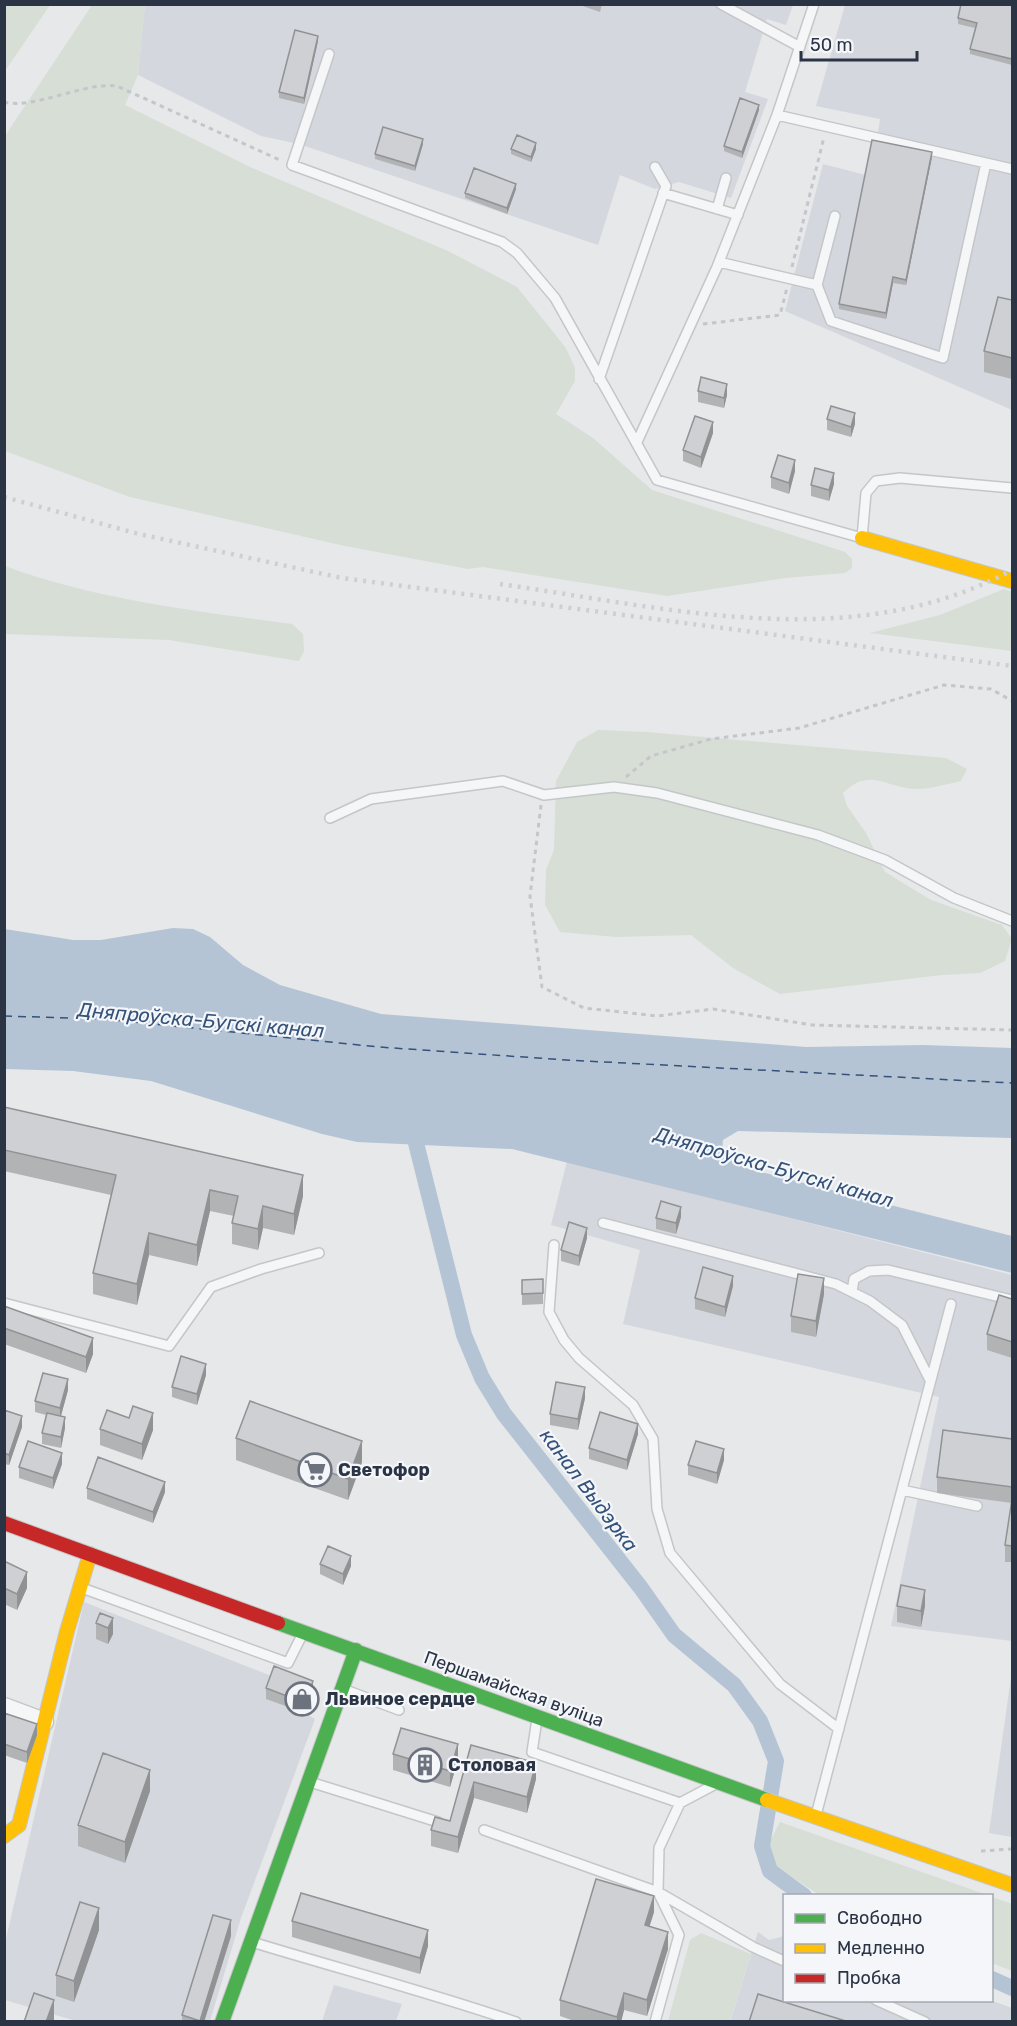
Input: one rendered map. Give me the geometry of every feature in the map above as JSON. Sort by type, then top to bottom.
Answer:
[{"type":"main road","points":[[862,538],[1012,581]]},
{"type":"main road","name":"Першамайская вуліца","points":[[4,1523],[718,1783],[1012,1885]]},
{"type":"main road","points":[[4,1836],[19,1825],[44,1722],[90,1554]]},
{"type":"main road","points":[[222,2022],[356,1650]]},
{"type":"street","points":[[4,1707],[44,1722]]},
{"type":"lane","points":[[721,4],[800,46]]},
{"type":"lane","points":[[637,442],[738,215],[777,115],[814,4]]},
{"type":"lane","points":[[329,54],[292,165],[502,242],[509,247],[534,271],[555,298],[657,480],[862,538],[866,493],[876,481],[900,478],[1012,488]]},
{"type":"lane","points":[[777,115],[1012,169]]},
{"type":"lane","points":[[835,216],[817,285],[831,321],[943,358],[986,163]]},
{"type":"lane","points":[[599,379],[666,186],[655,167]]},
{"type":"lane","points":[[717,209],[726,178]]},
{"type":"lane","points":[[663,194],[738,215]]},
{"type":"lane","points":[[719,262],[817,285]]},
{"type":"lane","points":[[330,818],[371,799],[503,781],[544,795],[614,787],[657,793],[818,835],[885,860],[954,897],[1012,921]]},
{"type":"lane","points":[[603,1223],[836,1284],[870,1301],[902,1324],[930,1380]]},
{"type":"lane","points":[[554,1245],[549,1312],[564,1341],[579,1358],[633,1405],[653,1439],[657,1509],[670,1553],[780,1684],[839,1729]]},
{"type":"lane","points":[[4,1303],[169,1346],[211,1287],[261,1269],[320,1253]]},
{"type":"lane","points":[[852,1292],[854,1279],[869,1271],[888,1270],[1012,1300]]},
{"type":"lane","points":[[816,1817],[951,1304]]},
{"type":"lane","points":[[902,1490],[977,1506]]},
{"type":"lane","points":[[80,1588],[288,1663],[303,1631]]},
{"type":"lane","points":[[343,1689],[399,1710]]},
{"type":"lane","points":[[538,1716],[532,1752],[680,1803]]},
{"type":"lane","points":[[310,1782],[438,1822]]},
{"type":"lane","points":[[655,2022],[679,1935],[658,1892],[659,1848],[680,1803],[718,1783]]},
{"type":"lane","points":[[484,1830],[658,1892],[753,1947],[783,1961]]},
{"type":"lane","points":[[250,1942],[423,1994],[456,2001],[516,2022]]},
{"type":"lane","points":[[878,2002],[925,2022]]},
{"type":"path","points":[[4,102],[21,102],[102,85],[117,86],[292,165]]},
{"type":"path","points":[[692,321],[704,324],[780,315],[827,126]]},
{"type":"path","points":[[614,787],[651,756],[711,739],[799,728],[944,685],[991,689],[1012,701]]},
{"type":"path","points":[[544,795],[539,812],[530,896],[542,987],[573,1003],[584,1008],[657,1016],[713,1009],[812,1025],[1012,1030]]},
{"type":"shaded area","points":[[4,5],[50,5],[5,71]]},
{"type":"shaded area","points":[[92,5],[145,5],[138,75],[125,105],[250,167],[448,251],[517,287],[566,348],[575,368],[575,381],[556,414],[593,438],[652,490],[845,552],[852,559],[852,568],[845,573],[785,578],[667,596],[483,567],[468,569],[345,546],[130,497],[5,451],[5,136]]},
{"type":"shaded area","points":[[145,5],[793,5],[786,25],[767,19],[745,92],[768,99],[731,198],[679,182],[655,189],[620,175],[598,245],[299,144],[261,136],[138,75]]},
{"type":"shaded area","points":[[845,5],[1012,5],[1012,410],[785,311],[823,164],[866,175],[876,146],[880,119],[816,106]]},
{"type":"shaded area","points":[[5,566],[75,588],[111,596],[183,609],[292,624],[303,634],[304,651],[299,661],[169,640],[5,634]]},
{"type":"shaded area","points":[[1004,589],[1012,592],[1012,651],[870,633],[940,615]]},
{"type":"shaded area","points":[[598,730],[647,732],[946,758],[967,769],[961,781],[931,788],[904,788],[869,780],[852,785],[843,793],[847,806],[866,833],[885,872],[931,900],[1002,925],[1012,939],[1005,961],[980,973],[942,975],[780,994],[733,968],[691,935],[616,937],[560,932],[545,905],[546,870],[554,850],[556,781],[577,742]]},
{"type":"shaded area","points":[[567,1161],[1012,1275],[1012,1641],[891,1626],[939,1397],[623,1324],[640,1250],[551,1225]]},
{"type":"shaded area","points":[[84,1602],[274,1677],[305,1713],[315,1719],[241,1918],[210,2021],[76,2021],[5,2000],[5,1943]]},
{"type":"shaded area","points":[[1012,1670],[1012,1837],[989,1833]]},
{"type":"shaded area","points":[[780,1822],[984,1894],[818,1894],[776,1866],[769,1843]]},
{"type":"shaded area","points":[[993,1897],[1012,1904],[1012,1971],[993,1963]]},
{"type":"shaded area","points":[[758,1932],[769,1940],[783,1936],[783,2002],[993,2001],[1012,2008],[1012,2022],[730,2022]]},
{"type":"shaded area","points":[[701,1933],[751,1954],[730,2021],[668,2021],[690,1940]]},
{"type":"shaded area","points":[[334,1985],[402,2004],[396,2021],[322,2021]]},
{"type":"water","name":"Дняпроўска-Бугскі канал","points":[[173,928],[193,929],[210,937],[243,965],[280,985],[381,1014],[806,1047],[923,1045],[1012,1048],[1012,1138],[738,1131],[723,1140],[723,1146],[729,1159],[749,1169],[1012,1236],[1012,1273],[512,1149],[357,1142],[322,1134],[151,1081],[73,1071],[5,1069],[5,929],[73,940],[101,940]]},
{"type":"building","points":[[961,4],[1012,4],[1012,59],[970,49],[977,23],[958,18]]},
{"type":"building","points":[[295,30],[318,36],[304,98],[279,92]]},
{"type":"building","points":[[740,98],[759,105],[742,152],[724,146]]},
{"type":"building","points":[[383,127],[423,139],[415,166],[375,154]]},
{"type":"building","points":[[517,135],[536,143],[531,157],[511,149]]},
{"type":"building","points":[[872,140],[932,152],[906,280],[893,277],[886,313],[839,304]]},
{"type":"building","points":[[474,168],[516,184],[507,208],[465,193]]},
{"type":"building","points":[[998,297],[1012,300],[1012,358],[984,351]]},
{"type":"building","points":[[701,377],[727,384],[724,398],[698,391]]},
{"type":"building","points":[[831,406],[855,413],[851,427],[827,419]]},
{"type":"building","points":[[695,416],[713,422],[701,457],[683,450]]},
{"type":"building","points":[[778,455],[795,460],[789,483],[771,477]]},
{"type":"building","points":[[815,468],[834,473],[829,490],[811,485]]},
{"type":"building","points":[[4,1107],[303,1175],[294,1214],[263,1206],[258,1229],[232,1223],[238,1196],[210,1190],[197,1245],[149,1233],[137,1284],[93,1273],[116,1175],[4,1150]]},
{"type":"building","points":[[661,1201],[681,1207],[676,1223],[656,1218]]},
{"type":"building","points":[[569,1222],[587,1228],[579,1256],[561,1250]]},
{"type":"building","points":[[703,1267],[733,1276],[725,1307],[695,1298]]},
{"type":"building","points":[[798,1274],[824,1278],[816,1321],[791,1316]]},
{"type":"building","points":[[543,1279],[543,1293],[522,1294],[522,1280]]},
{"type":"building","points":[[999,1295],[1012,1299],[1012,1342],[987,1334]]},
{"type":"building","points":[[4,1306],[93,1338],[86,1357],[4,1328]]},
{"type":"building","points":[[181,1356],[206,1364],[197,1394],[172,1387]]},
{"type":"building","points":[[43,1373],[68,1379],[60,1408],[35,1401]]},
{"type":"building","points":[[556,1382],[585,1387],[578,1419],[550,1414]]},
{"type":"building","points":[[250,1401],[362,1441],[348,1479],[236,1438]]},
{"type":"building","points":[[133,1406],[153,1413],[142,1444],[100,1429],[107,1410],[129,1418]]},
{"type":"building","points":[[4,1410],[22,1416],[9,1455],[4,1453]]},
{"type":"building","points":[[600,1412],[638,1424],[627,1460],[589,1448]]},
{"type":"building","points":[[47,1413],[65,1417],[61,1437],[42,1433]]},
{"type":"building","points":[[943,1430],[1012,1439],[1012,1487],[937,1477]]},
{"type":"building","points":[[28,1441],[62,1453],[53,1478],[19,1467]]},
{"type":"building","points":[[696,1441],[724,1449],[717,1473],[688,1465]]},
{"type":"building","points":[[98,1457],[165,1482],[153,1512],[87,1488]]},
{"type":"building","points":[[1012,1499],[1012,1546],[1005,1545]]},
{"type":"building","points":[[328,1546],[351,1556],[343,1574],[320,1564]]},
{"type":"building","points":[[4,1561],[27,1572],[17,1594],[4,1588]]},
{"type":"building","points":[[901,1585],[925,1590],[921,1611],[897,1606]]},
{"type":"building","points":[[100,1613],[113,1618],[108,1628],[96,1623]]},
{"type":"building","points":[[274,1666],[313,1681],[305,1703],[266,1688]]},
{"type":"building","points":[[4,1713],[37,1724],[27,1752],[4,1744]]},
{"type":"building","points":[[401,1728],[458,1744],[450,1771],[393,1754]]},
{"type":"building","points":[[471,1745],[536,1763],[527,1797],[474,1782],[458,1837],[431,1830],[435,1817],[450,1821]]},
{"type":"building","points":[[103,1753],[150,1770],[125,1842],[78,1825]]},
{"type":"building","points":[[596,1879],[654,1896],[645,1925],[668,1932],[647,2000],[624,1993],[617,2017],[560,2000]]},
{"type":"building","points":[[301,1893],[428,1930],[420,1958],[292,1921]]},
{"type":"building","points":[[80,1902],[99,1908],[74,1981],[56,1975]]},
{"type":"building","points":[[213,1915],[231,1920],[200,2021],[182,2015]]},
{"type":"building","points":[[34,1993],[54,2000],[46,2022],[24,2022]]},
{"type":"building","points":[[758,1994],[849,2022],[749,2022]]},
{"type":"waterway","name":"канал Выдэрка","points":[[411,1123],[464,1335],[482,1378],[504,1414],[641,1588],[674,1635],[734,1685],[760,1721],[776,1761],[762,1846],[770,1871],[801,1894]]},
{"type":"waterway","name":"канал Выдэрка","points":[[993,1979],[1012,1988]]},
{"type":"ferry route","points":[[4,1016],[104,1019],[379,1047],[566,1060],[1012,1083]]},
{"type":"railway","points":[[4,497],[139,534],[342,578],[1012,666]]},
{"type":"railway","points":[[500,584],[694,613],[760,618],[825,619],[889,612],[951,596],[1012,570]]},
{"type":"traffic: fast","points":[[278,1623],[767,1800]]},
{"type":"traffic: fast","points":[[222,2022],[356,1650]]},
{"type":"traffic: slow","points":[[862,538],[1012,581]]},
{"type":"traffic: slow","points":[[4,1836],[19,1825],[67,1631],[90,1554]]},
{"type":"traffic: slow","points":[[767,1800],[1012,1885]]},
{"type":"traffic: jam","points":[[4,1523],[278,1623]]},
{"type":"place","name":"Светофор","points":[[315,1470]]},
{"type":"place","name":"Львиное сердце","points":[[302,1699]]},
{"type":"place","name":"Столовая","points":[[425,1765]]}]
